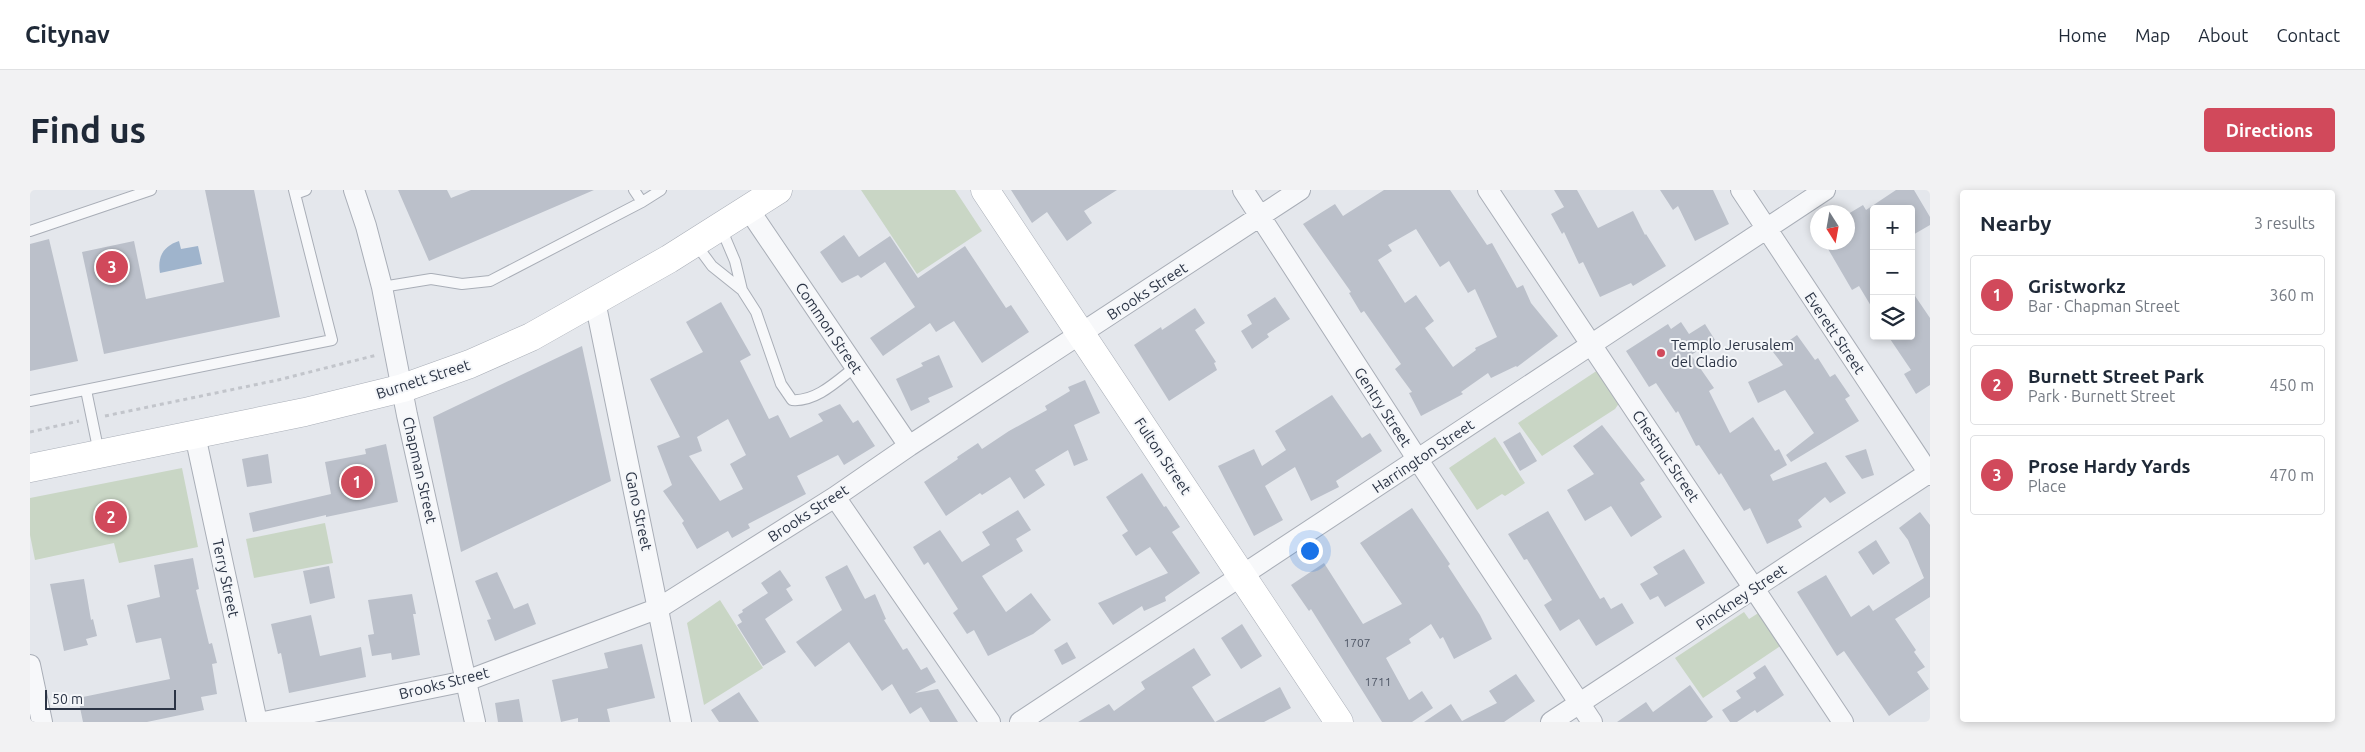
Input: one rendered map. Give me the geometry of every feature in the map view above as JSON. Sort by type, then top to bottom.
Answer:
[{"type":"street","name":"Chapman Street","points":[[354,190],[366,226],[382,287],[475,722]]},
{"type":"street","name":"Burnett Street","points":[[30,468],[305,412],[403,388],[470,364],[531,337],[595,301],[694,244],[778,190]]},
{"type":"street","name":"Fulton Street","points":[[985,190],[1339,722]]},
{"type":"street","name":"Gentry Street","points":[[1243,190],[1418,460],[1592,722]]},
{"type":"street","name":"Brooks Street","points":[[264,722],[466,681],[659,608],[835,497],[908,446],[1300,190]]},
{"type":"street","name":"Chestnut Street","points":[[1488,190],[1843,722]]},
{"type":"street","name":"Everett Street","points":[[1741,190],[1929,473]]},
{"type":"street","name":"Harrington Street","points":[[1020,722],[1825,190]]},
{"type":"street","name":"Common Street","points":[[749,210],[908,446]]},
{"type":"street","name":"Gano Street","points":[[595,301],[681,722]]},
{"type":"street","name":"Terry Street","points":[[195,435],[257,722]]},
{"type":"street","name":"Pinckney Street","points":[[1551,722],[1929,473]]},
{"type":"street","points":[[835,497],[990,722]]},
{"type":"street","points":[[30,665],[42,722]]},
{"type":"lane","points":[[30,231],[151,190]]},
{"type":"lane","points":[[30,401],[332,340],[294,192],[306,190]]},
{"type":"lane","points":[[634,190],[642,202]]},
{"type":"lane","points":[[382,287],[432,279],[462,284],[490,281],[642,202],[661,190]]},
{"type":"lane","points":[[720,228],[735,262],[742,290],[756,312],[781,384],[792,400],[812,398],[855,367]]},
{"type":"lane","points":[[694,244],[712,266],[742,290]]},
{"type":"lane","points":[[86,390],[100,454]]},
{"type":"path","points":[[30,432],[341,366],[394,350]]},
{"type":"green space","points":[[861,190],[955,190],[982,231],[917,274]]},
{"type":"green space","points":[[1598,370],[1620,402],[1615,409],[1542,456],[1518,423]]},
{"type":"green space","points":[[1495,437],[1525,483],[1505,496],[1502,494],[1477,510],[1449,468]]},
{"type":"green space","points":[[182,468],[198,547],[119,563],[114,543],[35,560],[30,535],[30,498]]},
{"type":"green space","points":[[325,523],[333,563],[254,578],[246,539]]},
{"type":"green space","points":[[720,600],[763,668],[704,705],[687,623]]},
{"type":"green space","points":[[1744,612],[1749,619],[1760,612],[1782,645],[1703,698],[1675,658]]},
{"type":"water","points":[[179,241],[181,249],[198,246],[202,264],[160,273],[159,267],[163,252],[169,246]]},
{"type":"building","points":[[205,190],[254,190],[280,317],[104,354],[82,252],[134,241],[146,299],[224,282]]},
{"type":"building","points":[[398,190],[447,190],[451,198],[471,190],[594,190],[429,261]]},
{"type":"building","points":[[1011,190],[1117,190],[1084,211],[1092,223],[1067,241],[1047,212],[1032,223]]},
{"type":"building","points":[[1384,190],[1450,190],[1487,245],[1492,243],[1517,288],[1523,285],[1531,303],[1558,336],[1517,367],[1491,378],[1488,373],[1461,392],[1463,394],[1421,416],[1409,393],[1412,392],[1395,369],[1401,364],[1364,311],[1361,313],[1349,293],[1351,292],[1303,224],[1335,204],[1343,216]],"holes":[[[1416,229],[1440,267],[1449,261],[1468,293],[1475,289],[1497,337],[1475,348],[1476,350],[1453,367],[1425,328],[1434,321],[1416,295],[1405,303],[1378,260],[1392,251],[1388,245]]]},
{"type":"building","points":[[1554,190],[1577,190],[1598,228],[1633,211],[1645,235],[1666,266],[1633,286],[1631,283],[1600,297],[1583,262],[1579,264],[1564,232],[1562,234],[1551,214],[1564,207]]},
{"type":"building","points":[[1660,190],[1713,190],[1729,224],[1695,241],[1678,206],[1673,210]]},
{"type":"building","points":[[1896,190],[1914,190],[1930,217],[1930,225],[1915,234],[1915,205],[1874,205]]},
{"type":"building","points":[[1863,205],[1866,210],[1870,207],[1870,304],[1859,286],[1852,290],[1829,250],[1855,250],[1855,210]]},
{"type":"building","points":[[844,235],[859,257],[890,236],[918,278],[965,246],[1006,308],[1011,305],[1029,332],[982,363],[954,321],[936,332],[930,323],[883,356],[870,338],[915,307],[885,262],[861,278],[858,275],[842,283],[839,280],[820,252]]},
{"type":"building","points":[[49,239],[78,361],[30,371],[30,244]]},
{"type":"building","points":[[1915,296],[1930,318],[1930,385],[1916,394],[1904,374],[1911,370],[1891,340],[1915,340]]},
{"type":"building","points":[[1275,297],[1290,319],[1267,334],[1269,337],[1252,349],[1241,331],[1252,324],[1247,315]]},
{"type":"building","points":[[721,302],[751,355],[740,361],[769,419],[778,415],[790,438],[823,421],[818,414],[840,404],[853,423],[858,420],[875,446],[844,465],[838,455],[797,476],[806,494],[748,524],[750,528],[732,538],[728,531],[697,549],[682,523],[684,521],[663,491],[672,485],[657,446],[680,437],[650,379],[703,352],[686,322]],"holes":[[[728,419],[746,455],[730,464],[743,489],[720,501],[689,456],[702,451],[697,437]]]},
{"type":"building","points":[[1195,308],[1205,323],[1195,330],[1216,362],[1214,363],[1217,370],[1169,401],[1134,345],[1161,327],[1162,330]]},
{"type":"building","points":[[1681,322],[1689,334],[1705,324],[1715,340],[1691,355],[1714,388],[1709,391],[1730,433],[1753,417],[1775,451],[1779,449],[1787,465],[1770,475],[1773,481],[1826,462],[1846,493],[1830,503],[1825,497],[1798,520],[1802,527],[1767,544],[1750,508],[1744,511],[1721,473],[1719,475],[1699,445],[1696,446],[1678,411],[1676,413],[1656,383],[1649,387],[1626,351],[1668,324],[1671,329]]},
{"type":"building","points":[[1797,335],[1815,360],[1818,358],[1830,377],[1835,374],[1850,396],[1845,399],[1859,421],[1791,462],[1786,455],[1814,433],[1785,390],[1758,403],[1748,382],[1783,365],[1773,352]]},
{"type":"building","points":[[582,346],[611,481],[461,552],[433,417]]},
{"type":"building","points":[[939,355],[953,387],[928,398],[930,402],[911,411],[896,379],[923,366],[921,363]]},
{"type":"building","points":[[1085,380],[1100,413],[1074,425],[1088,460],[1074,466],[1068,450],[1035,470],[1045,485],[1024,499],[1010,477],[982,495],[980,493],[946,516],[924,482],[978,443],[982,449],[1009,431],[1047,410],[1045,406],[1070,391],[1068,387]]},
{"type":"building","points":[[1332,395],[1362,438],[1370,433],[1382,451],[1336,481],[1339,487],[1311,501],[1295,467],[1265,486],[1283,520],[1254,536],[1218,466],[1254,449],[1262,466],[1286,450],[1275,431]]},
{"type":"building","points":[[1602,425],[1645,480],[1640,483],[1662,517],[1631,537],[1611,506],[1585,521],[1567,490],[1594,474],[1573,446]]},
{"type":"building","points":[[1520,432],[1537,461],[1520,471],[1503,442]]},
{"type":"building","points":[[386,444],[398,502],[326,517],[326,515],[253,532],[249,513],[331,494],[325,462],[366,454],[365,449]]},
{"type":"building","points":[[1866,449],[1874,475],[1862,479],[1845,456]]},
{"type":"building","points":[[268,454],[272,483],[247,487],[242,459]]},
{"type":"building","points":[[1142,473],[1164,507],[1166,506],[1180,527],[1172,532],[1200,573],[1165,597],[1166,601],[1144,611],[1142,606],[1113,625],[1098,603],[1168,573],[1150,547],[1136,556],[1122,535],[1128,531],[1106,497]]},
{"type":"building","points":[[1412,508],[1450,564],[1448,566],[1480,615],[1492,639],[1454,659],[1443,637],[1440,639],[1431,624],[1409,639],[1411,643],[1386,658],[1409,700],[1422,691],[1433,708],[1412,722],[1382,722],[1311,609],[1309,611],[1291,585],[1324,563],[1363,624],[1402,604],[1360,543]]},
{"type":"building","points":[[1018,510],[1031,530],[1016,539],[1023,551],[982,576],[1006,612],[1031,593],[1051,620],[1033,634],[988,656],[974,630],[967,634],[953,613],[958,609],[928,562],[924,565],[913,547],[940,530],[962,562],[990,545],[982,532]]},
{"type":"building","points":[[1548,511],[1600,599],[1604,597],[1611,609],[1622,603],[1634,623],[1596,646],[1579,619],[1560,631],[1544,605],[1552,600],[1527,559],[1524,560],[1508,534]]},
{"type":"building","points":[[1920,512],[1930,525],[1930,597],[1895,619],[1925,667],[1917,672],[1929,689],[1889,716],[1844,651],[1837,656],[1797,592],[1826,575],[1851,617],[1869,605],[1873,611],[1924,578],[1908,540],[1899,528]]},
{"type":"building","points":[[1876,540],[1890,563],[1873,575],[1858,552]]},
{"type":"building","points":[[1684,549],[1705,583],[1665,607],[1658,596],[1650,600],[1640,584],[1658,574],[1653,567]]},
{"type":"building","points":[[193,558],[199,589],[196,590],[209,644],[212,643],[217,663],[212,664],[217,694],[201,697],[204,710],[147,722],[83,722],[78,698],[170,679],[161,638],[136,643],[127,605],[160,597],[154,565]]},
{"type":"building","points":[[847,565],[865,599],[875,594],[886,619],[884,620],[903,650],[907,648],[921,670],[927,667],[936,682],[915,693],[938,689],[958,722],[930,722],[921,707],[910,714],[892,684],[882,691],[849,642],[815,667],[796,642],[842,610],[825,577]]},
{"type":"building","points":[[329,566],[335,598],[310,604],[303,571]]},
{"type":"building","points":[[780,570],[791,586],[786,589],[793,600],[765,619],[786,652],[763,666],[737,625],[742,622],[738,615],[743,612],[742,610],[768,593],[761,583]]},
{"type":"building","points":[[497,572],[514,609],[528,603],[536,624],[495,641],[487,620],[491,619],[475,581]]},
{"type":"building","points":[[84,579],[91,620],[93,619],[97,636],[86,639],[88,645],[64,651],[50,584]]},
{"type":"building","points":[[412,594],[416,614],[413,614],[420,655],[392,660],[391,653],[372,656],[368,635],[374,634],[368,600]]},
{"type":"building","points":[[311,615],[320,656],[361,647],[366,677],[289,693],[281,653],[278,654],[271,624]]},
{"type":"building","points":[[1242,624],[1262,656],[1241,669],[1221,638]]},
{"type":"building","points":[[1067,642],[1076,658],[1062,665],[1054,650]]},
{"type":"building","points":[[642,644],[655,698],[607,709],[610,722],[578,722],[578,718],[561,722],[552,680],[608,668],[604,653]]},
{"type":"building","points":[[1194,648],[1211,675],[1192,687],[1215,722],[1078,722],[1109,704],[1114,711],[1145,689],[1141,682]]},
{"type":"building","points":[[1765,665],[1784,695],[1757,713],[1755,710],[1737,722],[1730,722],[1722,710],[1741,698],[1736,691],[1756,678],[1753,673]]},
{"type":"building","points":[[1516,674],[1535,701],[1504,722],[1424,722],[1451,704],[1462,721],[1497,703],[1489,691]]},
{"type":"building","points":[[1690,685],[1713,717],[1706,722],[1617,722],[1646,702],[1653,712]]},
{"type":"building","points":[[1280,687],[1291,708],[1264,722],[1215,722]]},
{"type":"building","points":[[739,692],[759,722],[719,722],[711,710]]},
{"type":"building","points":[[519,699],[523,722],[498,722],[495,703]]},
{"type":"place","name":"Prose Hardy Yards","points":[[112,267]]},
{"type":"place","name":"Templo Jerusalem del Cladio","points":[[1661,353]]},
{"type":"place","name":"Gristworkz","points":[[357,482]]},
{"type":"place","name":"Burnett Street Park","points":[[111,517]]}]
